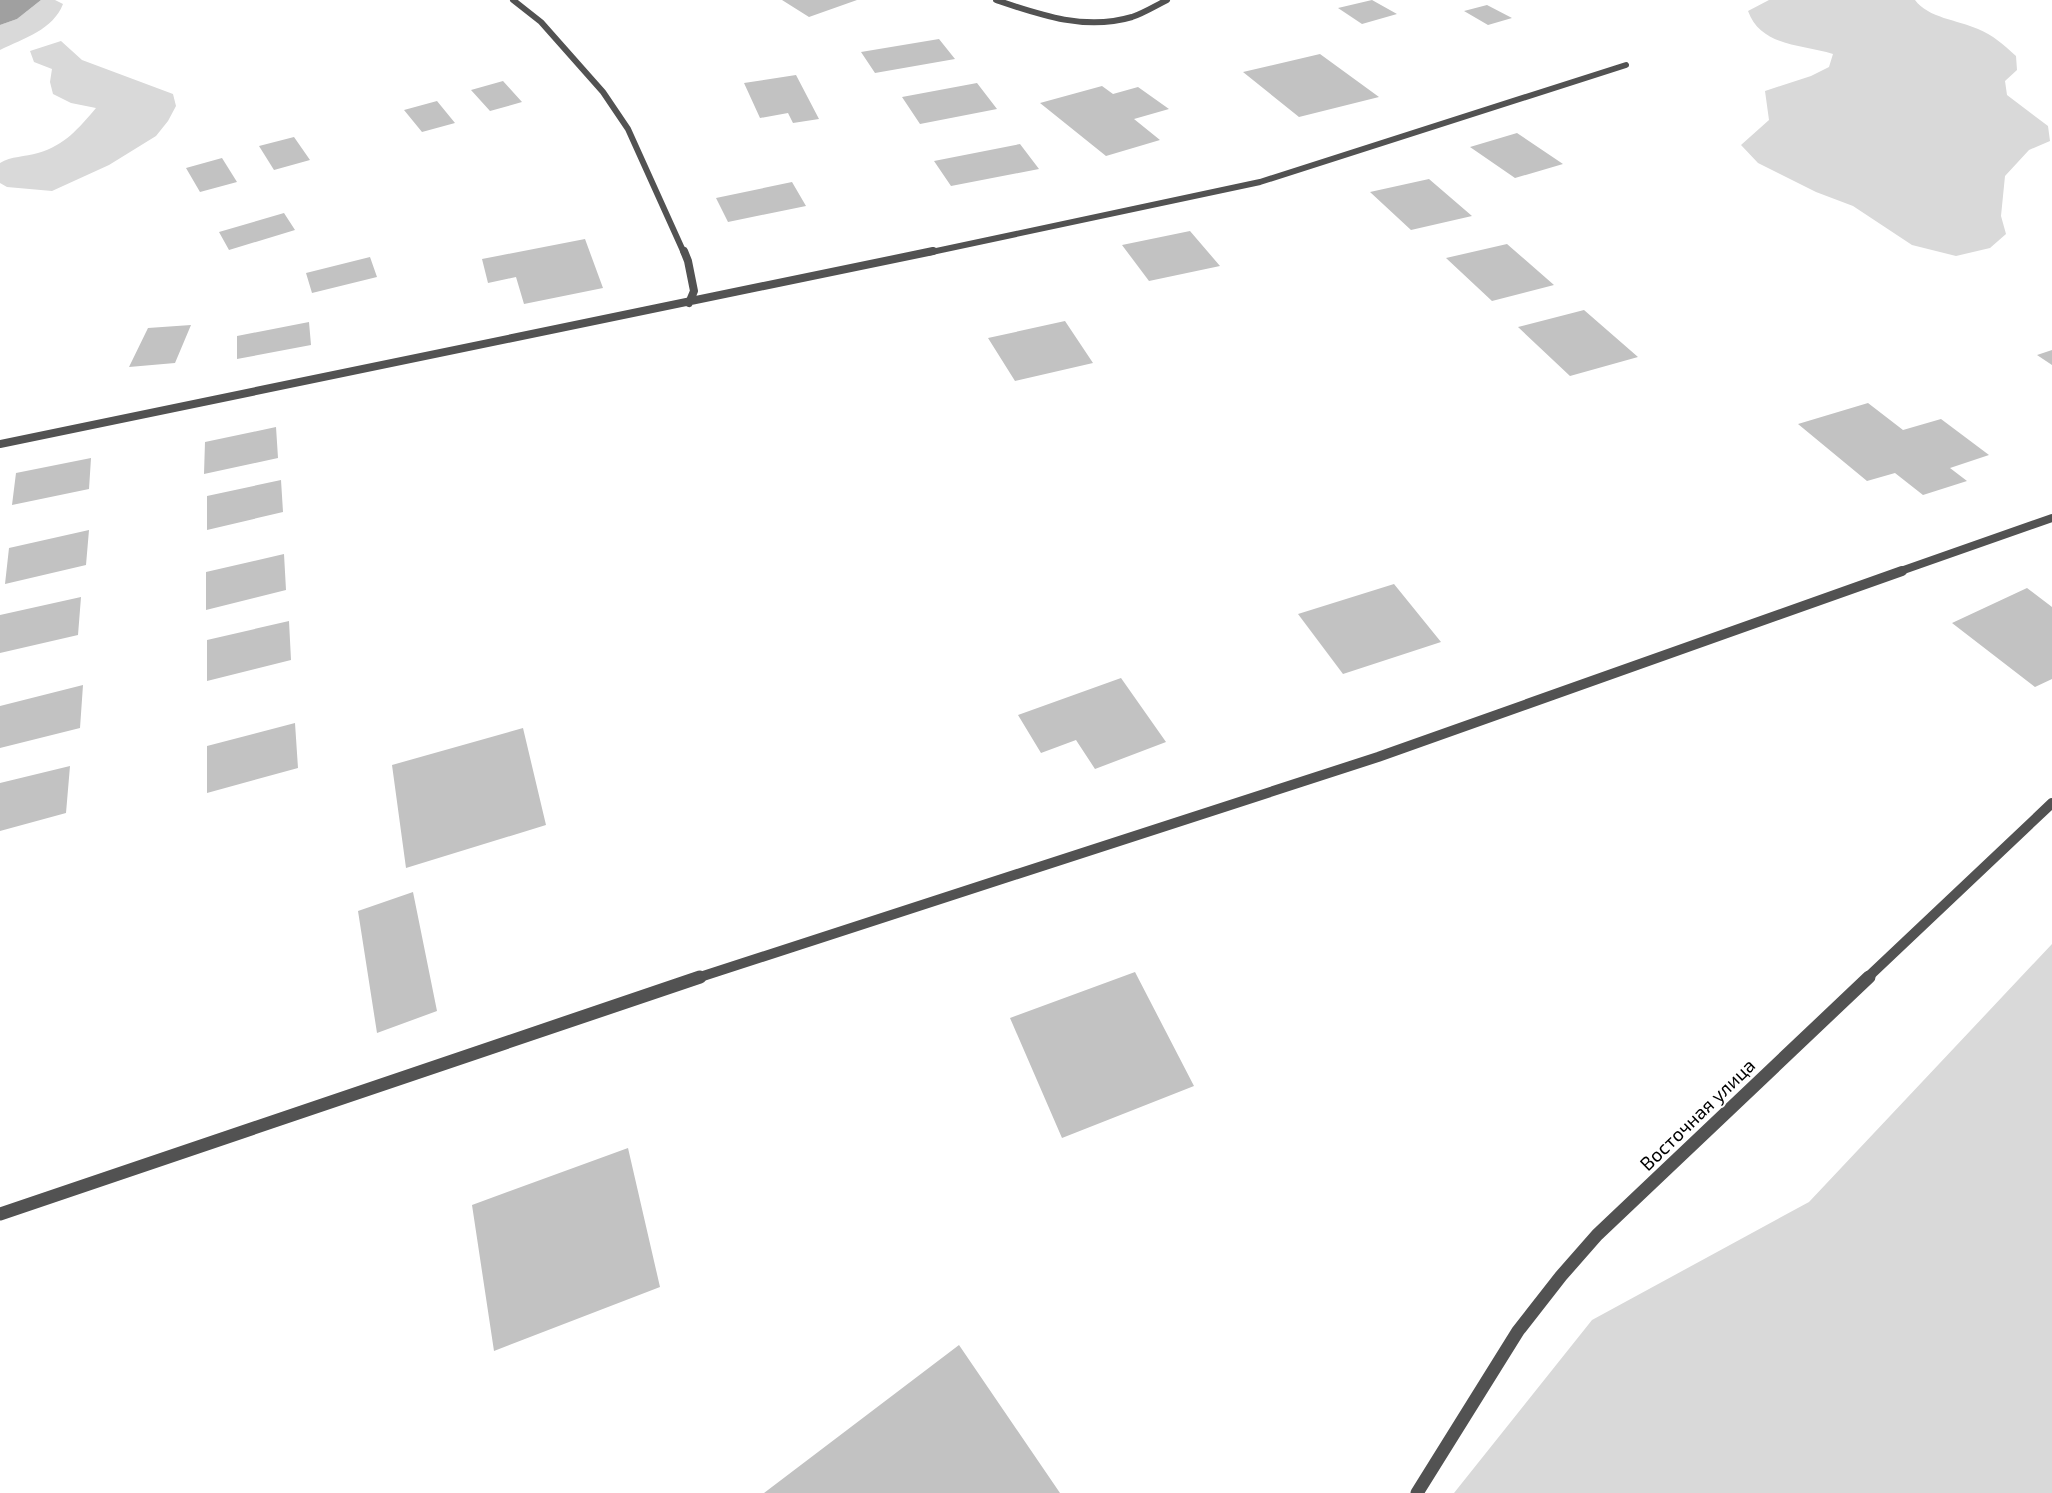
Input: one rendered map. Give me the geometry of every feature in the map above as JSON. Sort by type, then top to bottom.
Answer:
[{"type":"street","points":[[513,0],[541,22],[569,52],[603,92],[628,129],[688,261],[694,291],[688,303]]},
{"type":"street","points":[[996,0],[1066,22],[1091,23],[1133,16],[1167,0]]},
{"type":"street","points":[[0,444],[688,303],[1260,182],[1626,64]]},
{"type":"street","points":[[0,1214],[667,988],[1378,757],[2052,518]]},
{"type":"street","name":"Восточная улица","points":[[1418,1493],[1518,1331],[1561,1276],[1597,1235],[2052,803]]},
{"type":"shaded area","points":[[0,0],[41,0],[17,19],[0,25]]},
{"type":"shaded area","points":[[41,0],[55,0],[63,4],[58,13],[45,27],[0,50],[0,25],[17,19]]},
{"type":"shaded area","points":[[1769,0],[1915,0],[1935,15],[1989,34],[2016,56],[2017,70],[2005,81],[2007,95],[2048,126],[2050,141],[2029,150],[2005,176],[2001,216],[2006,234],[1990,248],[1956,256],[1912,245],[1853,206],[1816,192],[1758,163],[1741,145],[1769,120],[1765,91],[1811,76],[1829,67],[1833,54],[1784,42],[1762,32],[1754,23],[1748,11]]},
{"type":"shaded area","points":[[61,41],[82,60],[173,94],[176,106],[168,121],[156,136],[109,165],[52,191],[7,187],[0,183],[0,163],[48,150],[56,146],[77,129],[96,108],[71,103],[53,94],[50,82],[52,69],[34,62],[30,51]]},
{"type":"shaded area","points":[[2052,944],[2052,1493],[1454,1493],[1592,1320],[1809,1202]]},
{"type":"building","points":[[782,0],[857,0],[809,17]]},
{"type":"building","points":[[1372,0],[1397,14],[1362,24],[1338,8]]},
{"type":"building","points":[[1487,5],[1512,18],[1488,25],[1464,11]]},
{"type":"building","points":[[939,39],[955,59],[875,73],[861,52]]},
{"type":"building","points":[[1320,54],[1379,97],[1299,117],[1243,72]]},
{"type":"building","points":[[796,75],[819,119],[793,123],[788,113],[760,118],[744,83]]},
{"type":"building","points":[[503,81],[522,102],[490,111],[471,90]]},
{"type":"building","points":[[977,83],[997,109],[920,124],[902,97]]},
{"type":"building","points":[[1102,86],[1113,94],[1138,87],[1169,109],[1134,119],[1160,140],[1106,156],[1040,103]]},
{"type":"building","points":[[437,101],[455,123],[422,132],[404,110]]},
{"type":"building","points":[[1517,133],[1563,164],[1515,178],[1470,147]]},
{"type":"building","points":[[294,137],[310,160],[274,170],[259,146]]},
{"type":"building","points":[[1020,144],[1039,169],[951,186],[934,161]]},
{"type":"building","points":[[222,158],[237,182],[200,192],[186,168]]},
{"type":"building","points":[[1429,179],[1472,216],[1411,230],[1370,192]]},
{"type":"building","points":[[792,182],[806,206],[728,222],[716,198]]},
{"type":"building","points":[[284,213],[295,230],[229,250],[219,232]]},
{"type":"building","points":[[1190,231],[1220,266],[1149,281],[1122,245]]},
{"type":"building","points":[[585,239],[603,288],[524,304],[516,277],[488,283],[482,259]]},
{"type":"building","points":[[1507,244],[1554,285],[1492,301],[1446,258]]},
{"type":"building","points":[[370,257],[377,277],[312,293],[306,273]]},
{"type":"building","points":[[1584,310],[1638,357],[1570,376],[1518,327]]},
{"type":"building","points":[[1065,321],[1093,363],[1015,381],[988,338]]},
{"type":"building","points":[[309,322],[311,345],[237,359],[237,336]]},
{"type":"building","points":[[191,325],[175,363],[129,367],[148,328]]},
{"type":"building","points":[[2052,350],[2052,365],[2037,355]]},
{"type":"building","points":[[1868,403],[1903,430],[1941,419],[1989,455],[1950,468],[1967,481],[1923,495],[1895,473],[1867,481],[1798,424]]},
{"type":"building","points":[[276,427],[278,458],[204,474],[205,442]]},
{"type":"building","points":[[91,458],[89,489],[12,505],[16,473]]},
{"type":"building","points":[[281,480],[283,512],[207,530],[207,496]]},
{"type":"building","points":[[89,530],[86,565],[5,584],[9,548]]},
{"type":"building","points":[[284,554],[286,590],[206,610],[206,572]]},
{"type":"building","points":[[1394,584],[1441,642],[1343,674],[1298,614]]},
{"type":"building","points":[[2027,588],[2052,607],[2052,679],[2035,687],[1952,623]]},
{"type":"building","points":[[81,597],[78,635],[0,653],[0,615]]},
{"type":"building","points":[[289,621],[291,660],[207,681],[207,640]]},
{"type":"building","points":[[1121,678],[1166,742],[1095,769],[1076,740],[1041,753],[1018,715]]},
{"type":"building","points":[[83,685],[80,728],[0,748],[0,706]]},
{"type":"building","points":[[295,723],[298,768],[207,793],[207,746]]},
{"type":"building","points":[[523,728],[546,825],[406,868],[392,765]]},
{"type":"building","points":[[70,766],[66,813],[0,831],[0,783]]},
{"type":"building","points":[[413,892],[437,1011],[377,1033],[358,911]]},
{"type":"building","points":[[1135,972],[1194,1086],[1062,1138],[1010,1018]]},
{"type":"building","points":[[628,1148],[660,1287],[494,1351],[472,1205]]},
{"type":"building","points":[[959,1345],[1060,1493],[764,1493]]}]
